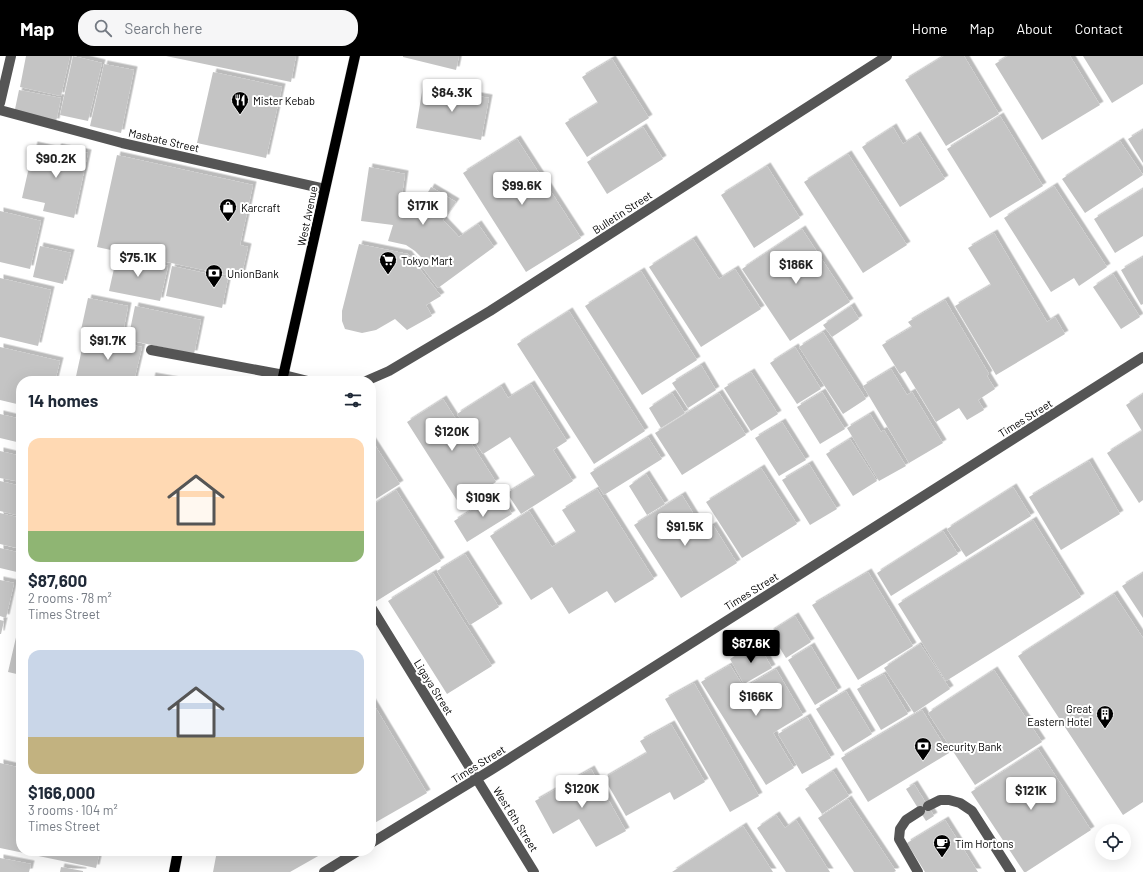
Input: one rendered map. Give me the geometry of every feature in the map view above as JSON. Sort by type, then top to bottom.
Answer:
[{"type":"main road","name":"West Avenue","points":[[283,376],[355,56]]},
{"type":"main road","points":[[174,872],[177,856]]},
{"type":"street","points":[[0,103],[11,56]]},
{"type":"street","name":"Bulletin Street","points":[[376,377],[389,372],[490,311],[871,60],[887,56]]},
{"type":"street","name":"Masbate Street","points":[[0,110],[122,143],[325,189]]},
{"type":"street","points":[[151,350],[274,376]]},
{"type":"street","name":"Times Street","points":[[376,840],[477,779],[1143,357]]},
{"type":"street","name":"Ligaya Street","points":[[376,615],[477,779]]},
{"type":"street","name":"West 6th Street","points":[[477,779],[534,872]]},
{"type":"street","points":[[918,872],[899,839],[900,829],[906,820],[940,800],[949,800],[960,803],[972,811],[1011,872]]},
{"type":"street","points":[[324,872],[350,856]]},
{"type":"building","points":[[26,56],[70,56],[61,96],[20,87]]},
{"type":"building","points":[[73,56],[102,63],[88,121],[60,115]]},
{"type":"building","points":[[166,56],[296,56],[291,82]]},
{"type":"building","points":[[403,56],[459,56],[456,70]]},
{"type":"building","points":[[944,56],[964,56],[999,114],[946,146],[905,80]]},
{"type":"building","points":[[1008,56],[1070,56],[1100,105],[1042,140],[995,64]]},
{"type":"building","points":[[1083,56],[1143,56],[1143,84],[1112,103]]},
{"type":"building","points":[[612,59],[649,118],[587,157],[565,123],[598,103],[582,77]]},
{"type":"building","points":[[104,64],[134,70],[121,133],[90,126]]},
{"type":"building","name":"Mister Kebab","points":[[213,72],[282,87],[266,158],[197,143]]},
{"type":"building","points":[[423,86],[489,98],[481,140],[416,128]]},
{"type":"building","points":[[19,90],[61,98],[56,122],[14,114]]},
{"type":"building","points":[[1000,116],[1043,186],[990,218],[947,149]]},
{"type":"building","points":[[643,127],[663,159],[607,194],[587,162]]},
{"type":"building","points":[[893,127],[903,144],[917,135],[945,179],[900,207],[862,147]]},
{"type":"building","points":[[1143,130],[1143,163],[1128,139]]},
{"type":"building","points":[[517,139],[581,238],[526,272],[463,173]]},
{"type":"building","points":[[1120,141],[1143,175],[1085,213],[1062,179]]},
{"type":"building","points":[[34,145],[56,150],[58,147],[88,153],[74,218],[43,211],[45,203],[22,198]]},
{"type":"building","points":[[848,154],[907,245],[863,273],[804,182]]},
{"type":"building","points":[[117,155],[253,185],[240,245],[248,247],[241,278],[97,247]]},
{"type":"building","points":[[767,166],[800,218],[754,248],[721,195]]},
{"type":"building","points":[[369,167],[405,174],[401,202],[409,204],[417,211],[431,187],[456,202],[443,220],[459,237],[478,224],[494,247],[438,288],[422,267],[428,264],[415,251],[406,245],[388,241],[393,225],[361,221]]},
{"type":"building","points":[[1054,186],[1107,267],[1079,286],[1074,278],[1051,292],[1004,218]]},
{"type":"building","points":[[1143,189],[1143,236],[1115,253],[1094,219]]},
{"type":"building","points":[[0,211],[41,221],[30,269],[0,262]]},
{"type":"building","points":[[802,229],[850,302],[790,341],[742,269]]},
{"type":"building","points":[[994,233],[1047,322],[1055,317],[1065,334],[996,375],[955,306],[991,285],[968,248]]},
{"type":"building","points":[[693,239],[719,279],[735,269],[761,309],[701,347],[649,267]]},
{"type":"building","name":"Tokyo Mart","points":[[359,244],[408,254],[441,296],[426,305],[432,316],[407,330],[395,319],[376,330],[362,333],[345,329],[342,321],[342,311]]},
{"type":"building","points":[[40,246],[71,253],[63,284],[33,277]]},
{"type":"building","points":[[117,255],[168,266],[160,301],[109,291]]},
{"type":"building","points":[[1143,257],[1143,304],[1141,305],[1121,270]]},
{"type":"building","points":[[172,266],[228,278],[222,308],[166,296]]},
{"type":"building","points":[[641,271],[697,360],[642,395],[585,306]]},
{"type":"building","points":[[1113,274],[1140,317],[1121,329],[1093,287]]},
{"type":"building","points":[[0,278],[51,290],[38,346],[0,337]]},
{"type":"building","points":[[88,298],[128,306],[122,338],[81,330]]},
{"type":"building","points":[[945,300],[989,374],[987,376],[995,389],[978,400],[984,410],[967,420],[959,408],[936,422],[905,371],[900,374],[882,345],[912,327],[908,322]]},
{"type":"building","points":[[135,306],[201,320],[194,354],[128,340]]},
{"type":"building","points":[[851,306],[859,319],[832,337],[823,325]]},
{"type":"building","points":[[569,311],[645,431],[594,464],[517,344]]},
{"type":"building","points":[[823,332],[866,399],[843,414],[799,347]]},
{"type":"building","points":[[85,335],[142,347],[135,376],[76,376]]},
{"type":"building","points":[[0,347],[60,361],[56,376],[16,376],[16,404],[0,400]]},
{"type":"building","points":[[795,347],[821,389],[797,404],[770,363]]},
{"type":"building","points":[[701,365],[716,390],[688,408],[672,383]]},
{"type":"building","points":[[891,369],[907,395],[912,392],[943,443],[909,463],[863,386]]},
{"type":"building","points":[[751,372],[778,414],[751,431],[724,388]]},
{"type":"building","points":[[531,384],[567,441],[553,450],[573,481],[521,514],[507,493],[535,476],[510,437],[483,454],[457,414],[501,386],[508,398]]},
{"type":"building","points":[[822,392],[845,429],[820,444],[797,407]]},
{"type":"building","points":[[672,393],[685,413],[661,428],[649,408]]},
{"type":"building","points":[[719,393],[746,435],[682,475],[655,433]]},
{"type":"building","points":[[1143,394],[1143,500],[1139,503],[1107,453],[1142,431],[1126,405]]},
{"type":"building","points":[[443,399],[496,482],[460,505],[407,422]]},
{"type":"building","points":[[0,414],[16,418],[16,442],[0,438]]},
{"type":"building","points":[[870,414],[881,432],[884,430],[906,466],[879,481],[847,428]]},
{"type":"building","points":[[782,422],[806,460],[779,476],[755,438]]},
{"type":"building","points":[[648,437],[662,459],[604,495],[590,473]]},
{"type":"building","points":[[850,439],[877,481],[853,496],[826,454]]},
{"type":"building","points":[[376,447],[400,484],[376,499]]},
{"type":"building","points":[[0,451],[16,455],[16,481],[0,478]]},
{"type":"building","points":[[1089,461],[1120,514],[1061,550],[1029,497]]},
{"type":"building","points":[[809,464],[837,509],[810,525],[782,480]]},
{"type":"building","points":[[761,468],[797,524],[742,558],[706,502]]},
{"type":"building","points":[[646,474],[665,504],[647,515],[629,486]]},
{"type":"building","points":[[0,481],[16,485],[16,515],[0,511]]},
{"type":"building","points":[[1013,487],[1031,516],[966,557],[947,529]]},
{"type":"building","points":[[597,489],[654,579],[615,603],[607,591],[569,614],[552,587],[531,600],[490,536],[529,511],[552,547],[576,532],[562,510]]},
{"type":"building","points":[[396,490],[441,561],[376,601],[376,503]]},
{"type":"building","points":[[499,493],[512,514],[467,542],[454,521]]},
{"type":"building","points":[[682,495],[704,531],[713,525],[737,563],[681,598],[634,525]]},
{"type":"building","points":[[0,513],[16,517],[16,548],[0,544]]},
{"type":"building","points":[[1033,520],[1081,597],[946,681],[898,604]]},
{"type":"building","points":[[943,531],[958,554],[891,596],[877,573]]},
{"type":"building","points":[[0,548],[16,552],[16,572],[0,568]]},
{"type":"building","points":[[465,554],[499,607],[470,625],[437,571]]},
{"type":"building","points":[[868,572],[913,646],[858,680],[812,605]]},
{"type":"building","points":[[433,573],[492,666],[447,694],[388,601]]},
{"type":"building","points":[[1143,573],[1143,618],[1122,586]]},
{"type":"building","points":[[0,580],[14,583],[6,618],[0,616]]},
{"type":"building","name":"Great Eastern Hotel","points":[[1114,594],[1143,638],[1143,802],[1123,815],[1018,656]]},
{"type":"building","points":[[795,616],[811,642],[786,658],[770,632]]},
{"type":"building","points":[[0,620],[4,621],[1,634],[0,634]]},
{"type":"building","points":[[16,637],[16,674],[8,672]]},
{"type":"building","points":[[754,644],[757,649],[760,647],[772,668],[744,684],[730,659]]},
{"type":"building","points":[[920,644],[950,689],[914,713],[884,668]]},
{"type":"building","points":[[811,646],[838,691],[815,705],[788,660]]},
{"type":"building","points":[[730,665],[758,710],[745,687],[776,669],[803,715],[773,733],[794,768],[766,785],[701,682]]},
{"type":"building","points":[[994,670],[1042,742],[975,785],[928,713]]},
{"type":"building","points":[[884,674],[908,714],[881,730],[857,689]]},
{"type":"building","points":[[694,683],[759,796],[730,812],[665,699]]},
{"type":"building","points":[[846,691],[872,734],[843,752],[816,709]]},
{"type":"building","points":[[376,708],[427,793],[376,822]]},
{"type":"building","points":[[922,710],[949,753],[868,802],[841,758]]},
{"type":"building","points":[[807,717],[831,758],[802,774],[778,734]]},
{"type":"building","points":[[671,724],[705,782],[674,800],[670,792],[626,816],[604,778],[647,753],[640,741]]},
{"type":"building","points":[[1038,749],[1091,830],[1024,872],[971,792]]},
{"type":"building","points":[[0,763],[16,767],[16,851],[0,848]]},
{"type":"building","points":[[591,769],[626,831],[596,847],[579,819],[553,834],[535,801]]},
{"type":"building","points":[[833,771],[849,796],[822,814],[805,789]]},
{"type":"building","points":[[914,784],[934,816],[926,821],[906,789]]},
{"type":"building","points":[[848,799],[896,871],[854,872],[818,818]]},
{"type":"building","points":[[776,815],[785,828],[796,820],[830,872],[786,872],[757,828]]},
{"type":"building","name":"Tim Hortons","points":[[945,820],[978,872],[925,872],[907,843]]},
{"type":"building","points":[[743,826],[773,872],[672,872]]},
{"type":"building","points":[[38,856],[99,856],[96,868]]},
{"type":"building","points":[[216,856],[318,856],[290,872],[213,872]]},
{"type":"building","points":[[0,858],[31,864],[29,872],[0,872]]},
{"type":"building","points":[[61,867],[83,871],[83,872],[60,872]]},
{"type":"place","name":"Mister Kebab","points":[[240,115]]},
{"type":"place","name":"Karcraft","points":[[228,222]]},
{"type":"place","name":"Tokyo Mart","points":[[388,275]]},
{"type":"place","name":"UnionBank","points":[[214,288]]},
{"type":"place","name":"Great Eastern Hotel","points":[[1105,729]]},
{"type":"place","name":"Security Bank","points":[[923,761]]},
{"type":"place","name":"Tim Hortons","points":[[942,858]]}]
